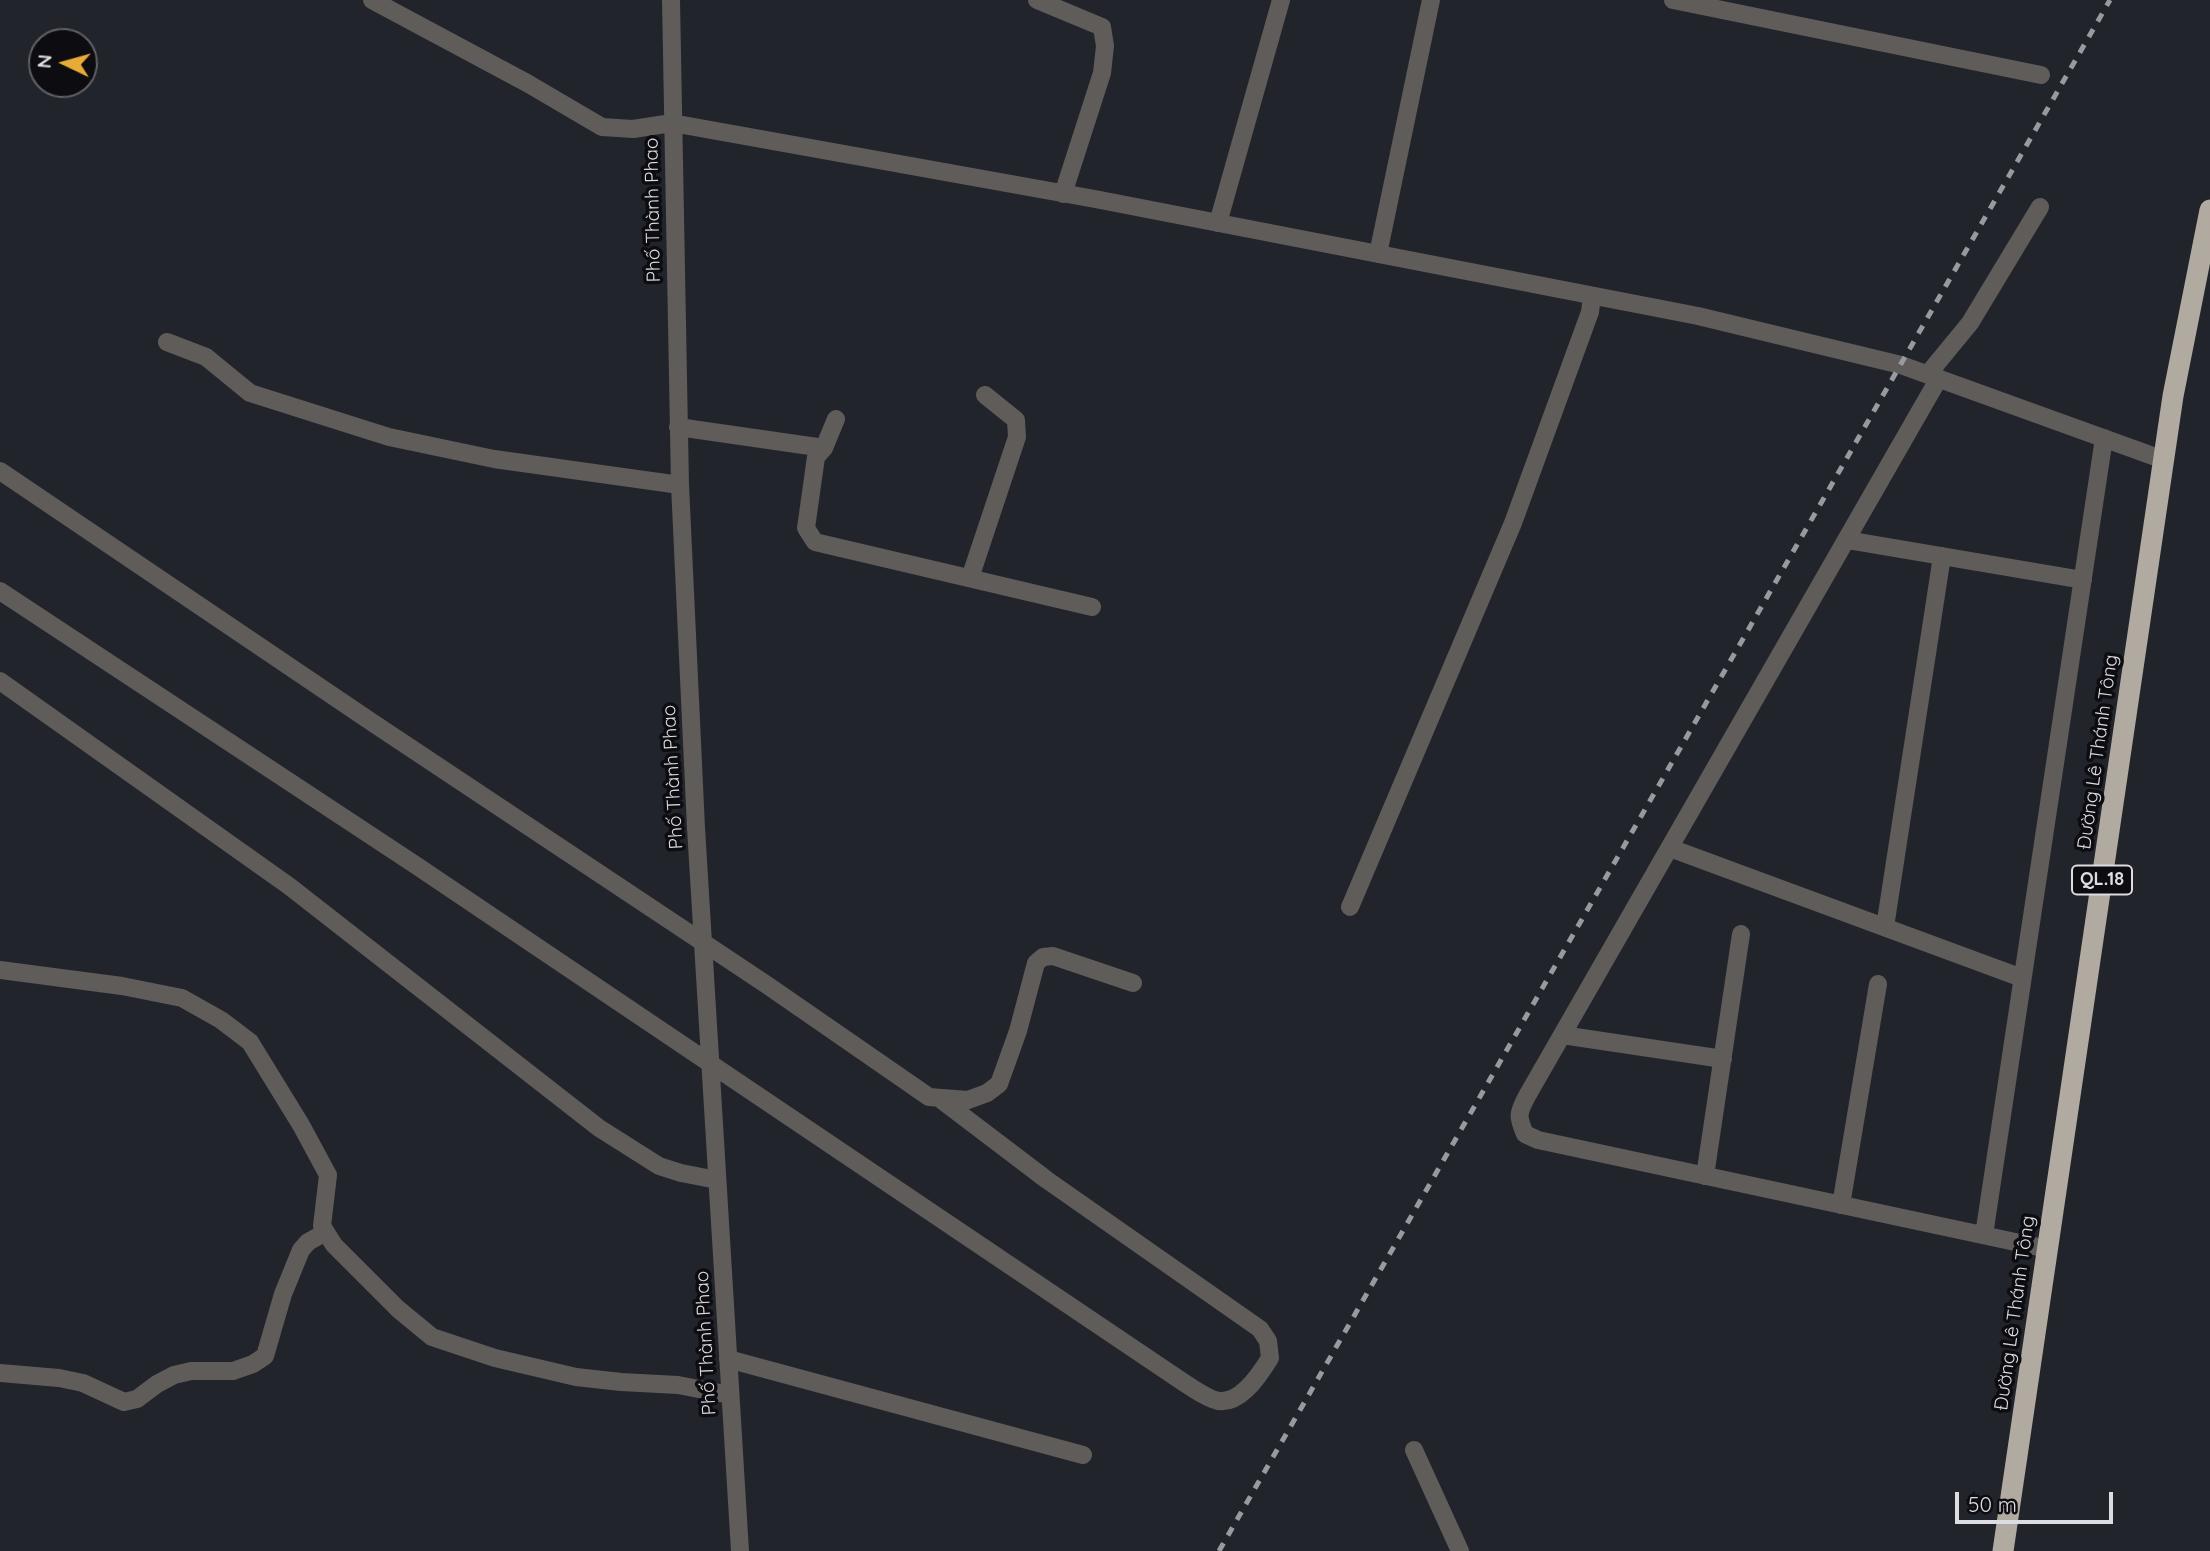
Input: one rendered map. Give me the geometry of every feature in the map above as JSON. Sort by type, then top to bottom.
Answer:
[{"type":"highway","name":"Đường Lê Thánh Tông","points":[[2003,1551],[2173,396],[2210,210]]},
{"type":"street","points":[[372,0],[527,83],[602,127],[633,129],[673,123],[1218,223],[1698,316],[1900,365],[2164,460]]},
{"type":"street","name":"Phố Thành Phao","points":[[671,0],[680,485],[710,1056],[740,1551]]},
{"type":"street","points":[[1037,0],[1102,27],[1105,46],[1102,73],[1063,194]]},
{"type":"street","points":[[1218,223],[1281,0]]},
{"type":"street","points":[[1378,254],[1431,0]]},
{"type":"street","points":[[1673,0],[2041,75]]},
{"type":"street","points":[[2040,207],[1970,323],[1933,376],[1847,540],[1519,1112],[1525,1134],[1538,1140],[2048,1249]]},
{"type":"street","points":[[1350,907],[1513,523],[1590,312],[1592,296]]},
{"type":"street","points":[[167,342],[206,358],[250,393],[389,437],[494,459],[680,485]]},
{"type":"street","points":[[970,578],[1017,437],[1016,420],[985,395]]},
{"type":"street","points":[[836,419],[824,448],[816,457],[806,528],[815,542],[1091,607]]},
{"type":"street","points":[[678,427],[824,448]]},
{"type":"street","points":[[1983,1235],[2104,438]]},
{"type":"street","points":[[0,471],[704,949],[768,985],[929,1097],[968,1100],[987,1093],[999,1084],[1018,1031],[1037,963],[1043,957],[1053,956],[1133,983]]},
{"type":"street","points":[[1847,540],[2082,580]]},
{"type":"street","points":[[1885,928],[1942,556]]},
{"type":"street","points":[[0,591],[710,1056],[1183,1382],[1213,1400],[1234,1399],[1245,1390],[1270,1358],[1268,1341],[1260,1329],[1047,1180],[939,1098]]},
{"type":"street","points":[[0,681],[289,886],[599,1128],[659,1166],[718,1180]]},
{"type":"street","points":[[1670,848],[2022,978]]},
{"type":"street","points":[[1705,1176],[1741,934]]},
{"type":"street","points":[[0,970],[122,986],[182,998],[221,1020],[250,1042],[328,1175],[322,1226],[334,1245],[398,1309],[432,1337],[495,1358],[576,1377],[678,1385],[730,1395]]},
{"type":"street","points":[[1841,1205],[1878,984]]},
{"type":"street","points":[[1562,1035],[1723,1059]]},
{"type":"street","points":[[0,1373],[83,1383],[124,1402],[137,1399],[174,1375],[191,1371],[233,1371],[253,1364],[265,1356],[283,1294],[301,1250],[326,1231]]},
{"type":"street","points":[[728,1359],[1083,1455]]},
{"type":"street","points":[[1414,1450],[1460,1551]]},
{"type":"railway","points":[[1219,1551],[2110,0]]}]
